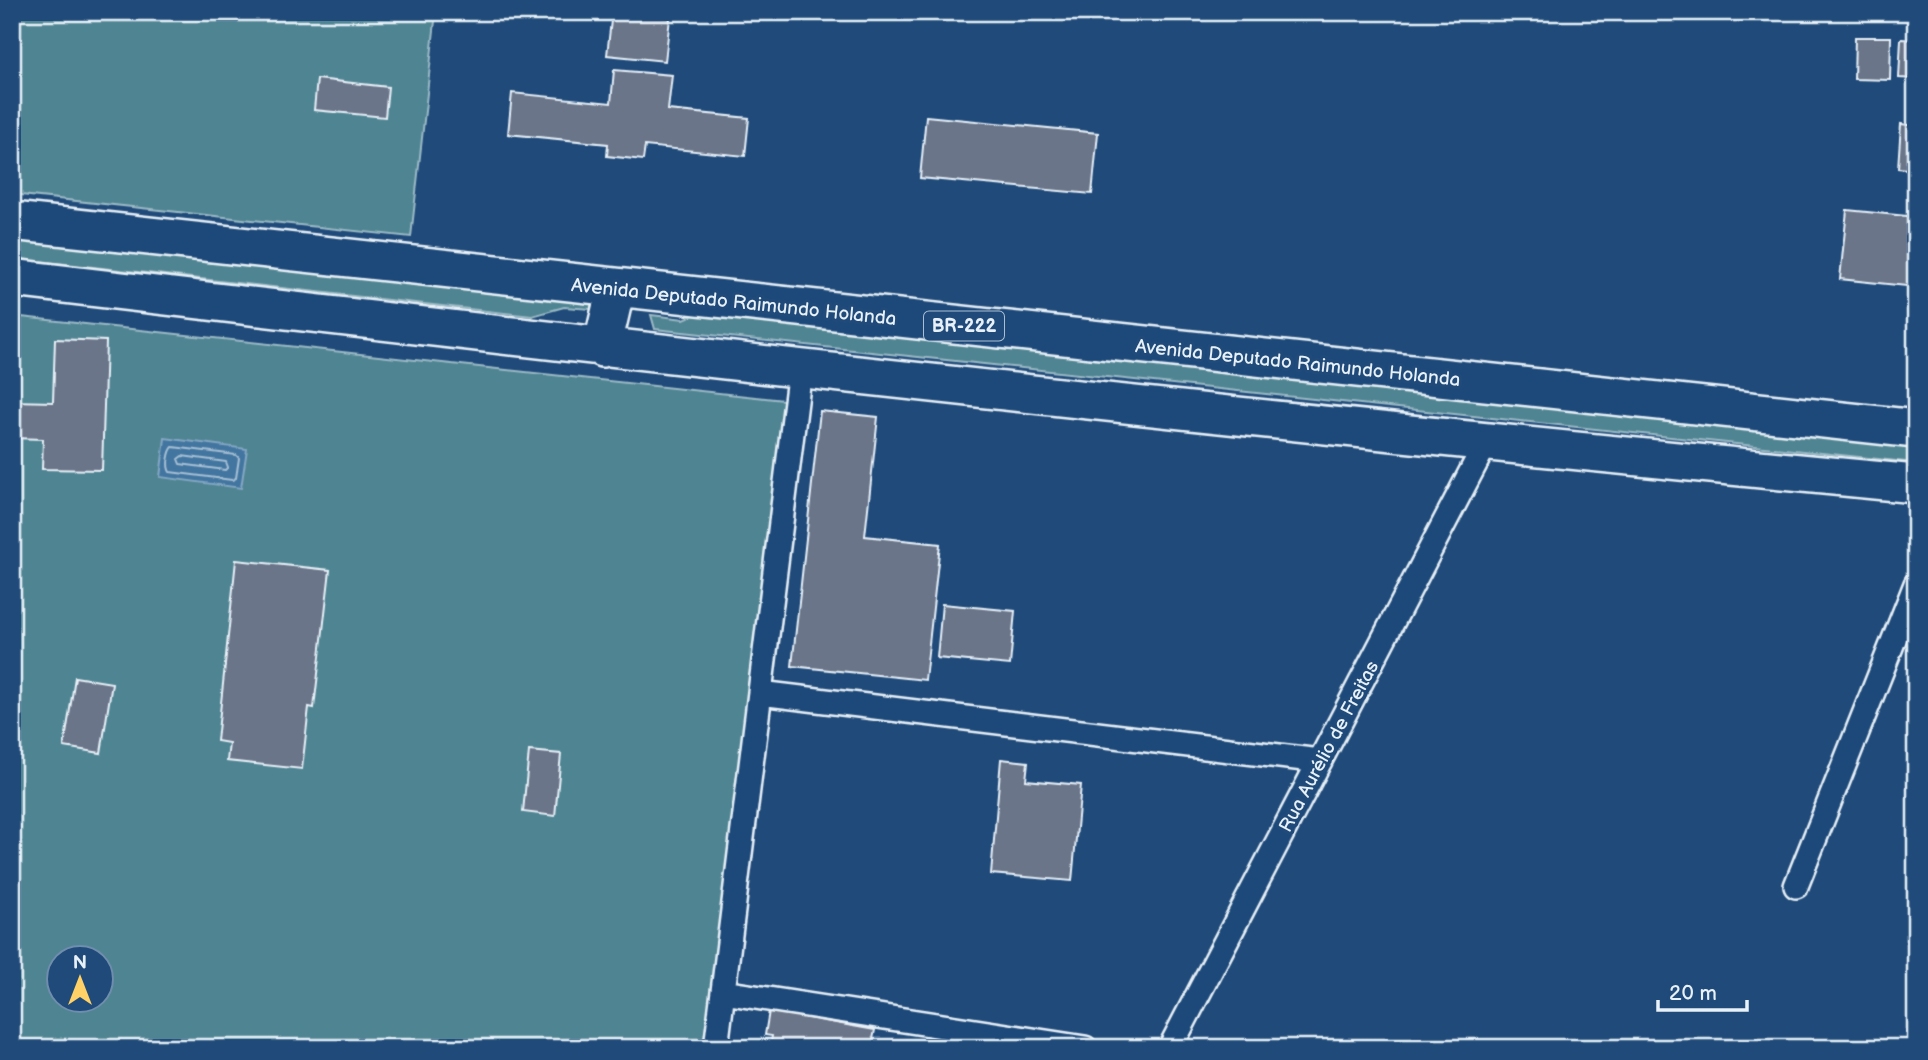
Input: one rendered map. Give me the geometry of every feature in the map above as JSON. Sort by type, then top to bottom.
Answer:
[{"type":"main road","name":"Avenida Deputado Raimundo Holanda","points":[[12,222],[1916,429]]},
{"type":"main road","points":[[12,278],[602,348],[1486,443],[1916,484]]},
{"type":"main road","points":[[602,348],[616,288]]},
{"type":"street","points":[[716,1048],[800,369]]},
{"type":"street","name":"Rua Aurélio de Freitas","points":[[1170,1048],[1486,443]]},
{"type":"street","points":[[1796,886],[1916,584]]},
{"type":"street","points":[[760,693],[1320,761]]},
{"type":"street","points":[[723,992],[1085,1048]]},
{"type":"green space","points":[[12,12],[436,12],[411,237],[12,194]]},
{"type":"green space","points":[[12,236],[591,298],[591,309],[564,307],[532,316],[12,258]]},
{"type":"green space","points":[[705,310],[1916,441],[1916,463],[655,329],[651,315],[684,319]]},
{"type":"green space","points":[[12,316],[792,401],[715,1048],[12,1048]]},
{"type":"water","points":[[165,438],[247,449],[241,488],[160,477]]},
{"type":"building","points":[[612,12],[670,18],[665,61],[607,55]]},
{"type":"building","points":[[1855,37],[1891,37],[1890,80],[1854,79]]},
{"type":"building","points":[[1901,39],[1916,40],[1916,79],[1899,78]]},
{"type":"building","points":[[614,70],[672,75],[668,110],[749,118],[745,156],[645,146],[643,160],[607,156],[608,144],[508,134],[512,93],[611,103]]},
{"type":"building","points":[[317,79],[388,87],[385,117],[314,110]]},
{"type":"building","points":[[926,116],[1098,133],[1092,194],[920,178]]},
{"type":"building","points":[[1901,124],[1916,126],[1916,170],[1898,168]]},
{"type":"building","points":[[1847,210],[1916,217],[1916,287],[1840,279]]},
{"type":"building","points":[[55,339],[106,341],[102,470],[42,469],[43,439],[12,438],[12,401],[53,402]]},
{"type":"building","points":[[820,411],[878,417],[865,536],[940,544],[925,680],[792,666]]},
{"type":"building","points":[[236,560],[330,570],[314,708],[309,707],[302,769],[227,761],[229,743],[217,741]]},
{"type":"building","points":[[942,604],[1015,611],[1010,665],[937,658]]},
{"type":"building","points":[[75,677],[112,683],[101,753],[64,747]]},
{"type":"building","points":[[529,751],[561,754],[555,816],[523,812]]},
{"type":"building","points":[[1001,759],[1028,762],[1026,780],[1081,785],[1072,881],[991,874]]},
{"type":"building","points":[[769,1011],[875,1030],[871,1048],[770,1048],[772,1036],[765,1035]]}]
